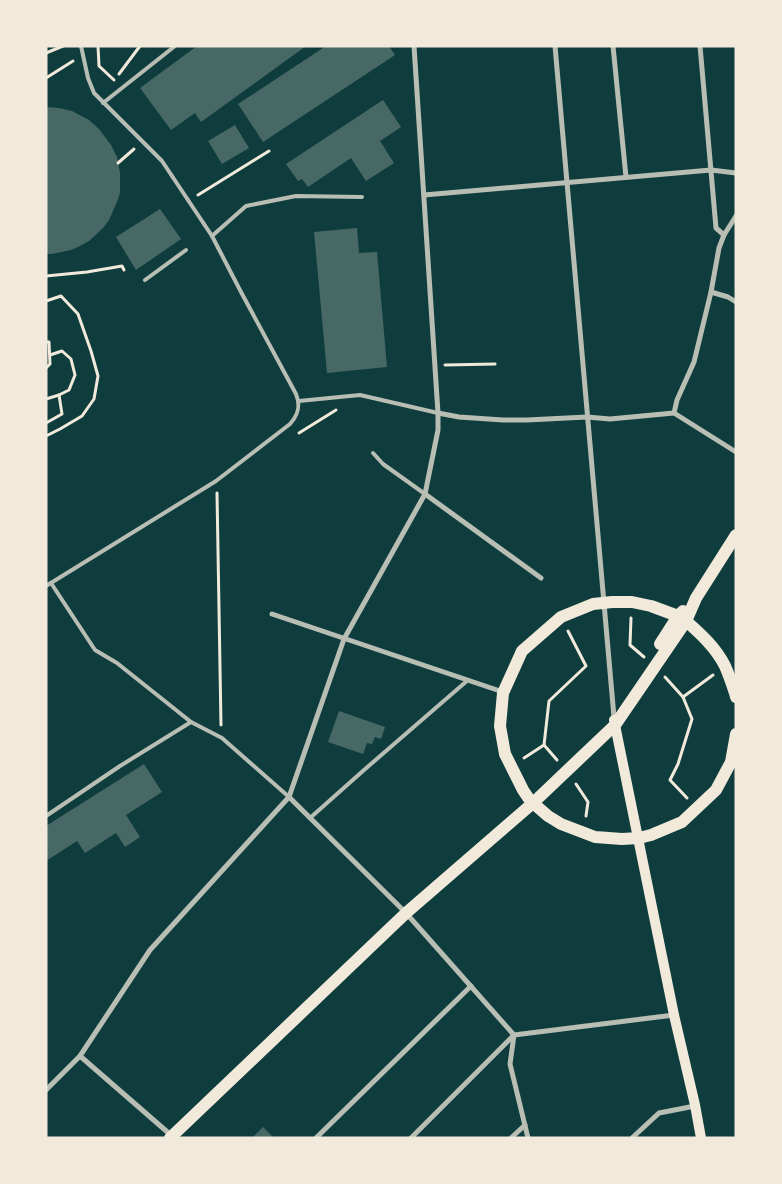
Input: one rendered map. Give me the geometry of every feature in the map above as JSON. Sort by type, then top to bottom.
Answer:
[{"type":"main road","points":[[172,1137],[406,913],[509,825],[531,801],[614,721],[736,534]]},
{"type":"main road","points":[[736,697],[725,666],[714,649],[700,633],[682,618],[651,606],[632,602],[593,604],[561,617],[522,651],[503,692],[500,726],[505,754],[522,790],[531,801],[548,816],[561,824],[595,837],[622,839],[651,835],[682,822],[716,790],[731,762],[736,734]]},
{"type":"main road","points":[[614,721],[674,1015],[696,1105],[701,1138]]},
{"type":"street","points":[[46,1090],[80,1056],[150,950],[289,797],[344,639],[425,494],[438,430],[438,414],[414,46]]},
{"type":"street","points":[[555,46],[614,721]]},
{"type":"street","points":[[613,46],[626,177]]},
{"type":"street","points":[[700,46],[716,228],[724,235]]},
{"type":"street","points":[[424,195],[711,170],[736,173]]},
{"type":"street","points":[[674,413],[677,400],[694,362],[711,292],[719,248],[724,235],[736,216]]},
{"type":"street","points":[[711,292],[728,297],[736,302]]},
{"type":"street","points":[[438,414],[503,420],[587,417],[610,419],[674,413],[736,452]]},
{"type":"street","points":[[425,494],[541,578]]},
{"type":"street","points":[[272,614],[503,692]]},
{"type":"street","points":[[289,797],[406,913],[514,1035],[510,1064],[528,1138]]},
{"type":"street","points":[[316,1138],[471,986]]},
{"type":"street","points":[[411,1138],[514,1035],[674,1015]]},
{"type":"street","points":[[80,1056],[172,1137]]},
{"type":"street","points":[[632,1138],[659,1112],[696,1105]]},
{"type":"street","points":[[511,1138],[525,1125]]},
{"type":"lane","points":[[46,586],[216,481],[290,424],[296,417],[299,401],[212,236],[189,201],[162,161],[94,94],[90,86],[81,46]]},
{"type":"lane","points":[[103,103],[175,46]]},
{"type":"lane","points":[[212,236],[246,206],[296,196],[362,197]]},
{"type":"lane","points":[[145,280],[186,250]]},
{"type":"lane","points":[[299,401],[360,395],[438,414]]},
{"type":"lane","points":[[373,453],[382,464],[425,494]]},
{"type":"lane","points":[[51,583],[95,650],[116,663],[191,722],[222,738],[289,797]]},
{"type":"lane","points":[[310,818],[468,680]]},
{"type":"lane","points":[[46,816],[120,766],[191,722]]},
{"type":"path","points":[[46,53],[63,46]]},
{"type":"path","points":[[98,46],[99,66],[115,80],[140,46]]},
{"type":"path","points":[[134,46],[137,50]]},
{"type":"path","points":[[46,78],[83,55]]},
{"type":"path","points":[[118,163],[136,147]]},
{"type":"path","points":[[189,201],[269,151]]},
{"type":"path","points":[[46,276],[88,272],[122,266],[124,270]]},
{"type":"path","points":[[46,301],[61,296],[78,314],[98,376],[94,399],[82,416],[46,436]]},
{"type":"path","points":[[46,342],[49,342],[50,355],[50,364],[46,368]]},
{"type":"path","points":[[46,399],[69,390],[75,375],[71,359],[62,351],[50,355]]},
{"type":"path","points":[[435,366],[495,364]]},
{"type":"path","points":[[46,423],[62,414],[59,395]]},
{"type":"path","points":[[216,481],[222,738]]},
{"type":"path","points":[[511,767],[544,745],[549,702],[586,666],[561,617]]},
{"type":"path","points":[[683,697],[692,719],[678,764],[670,780],[697,808]]},
{"type":"building","points":[[197,46],[306,46],[201,122],[195,113],[171,130],[140,88]]},
{"type":"building","points":[[326,46],[389,46],[395,55],[263,142],[238,104]]},
{"type":"building","points":[[383,100],[401,127],[380,141],[394,163],[366,181],[351,158],[308,187],[302,179],[298,181],[286,164]]},
{"type":"building","points":[[46,107],[72,111],[89,120],[99,129],[111,145],[117,157],[120,173],[120,193],[109,220],[103,228],[89,241],[80,246],[52,254],[46,254]]},
{"type":"building","points":[[235,125],[249,148],[222,164],[208,141]]},
{"type":"building","points":[[160,209],[181,239],[136,270],[116,237]]},
{"type":"building","points":[[357,228],[359,253],[377,252],[387,367],[327,373],[314,232]]},
{"type":"building","points":[[339,711],[385,727],[381,739],[375,737],[372,744],[367,743],[363,754],[328,742]]},
{"type":"building","points":[[144,764],[162,792],[126,815],[140,837],[125,847],[116,833],[85,853],[77,841],[46,861],[46,826]]},
{"type":"building","points":[[263,1127],[274,1138],[252,1138]]}]
